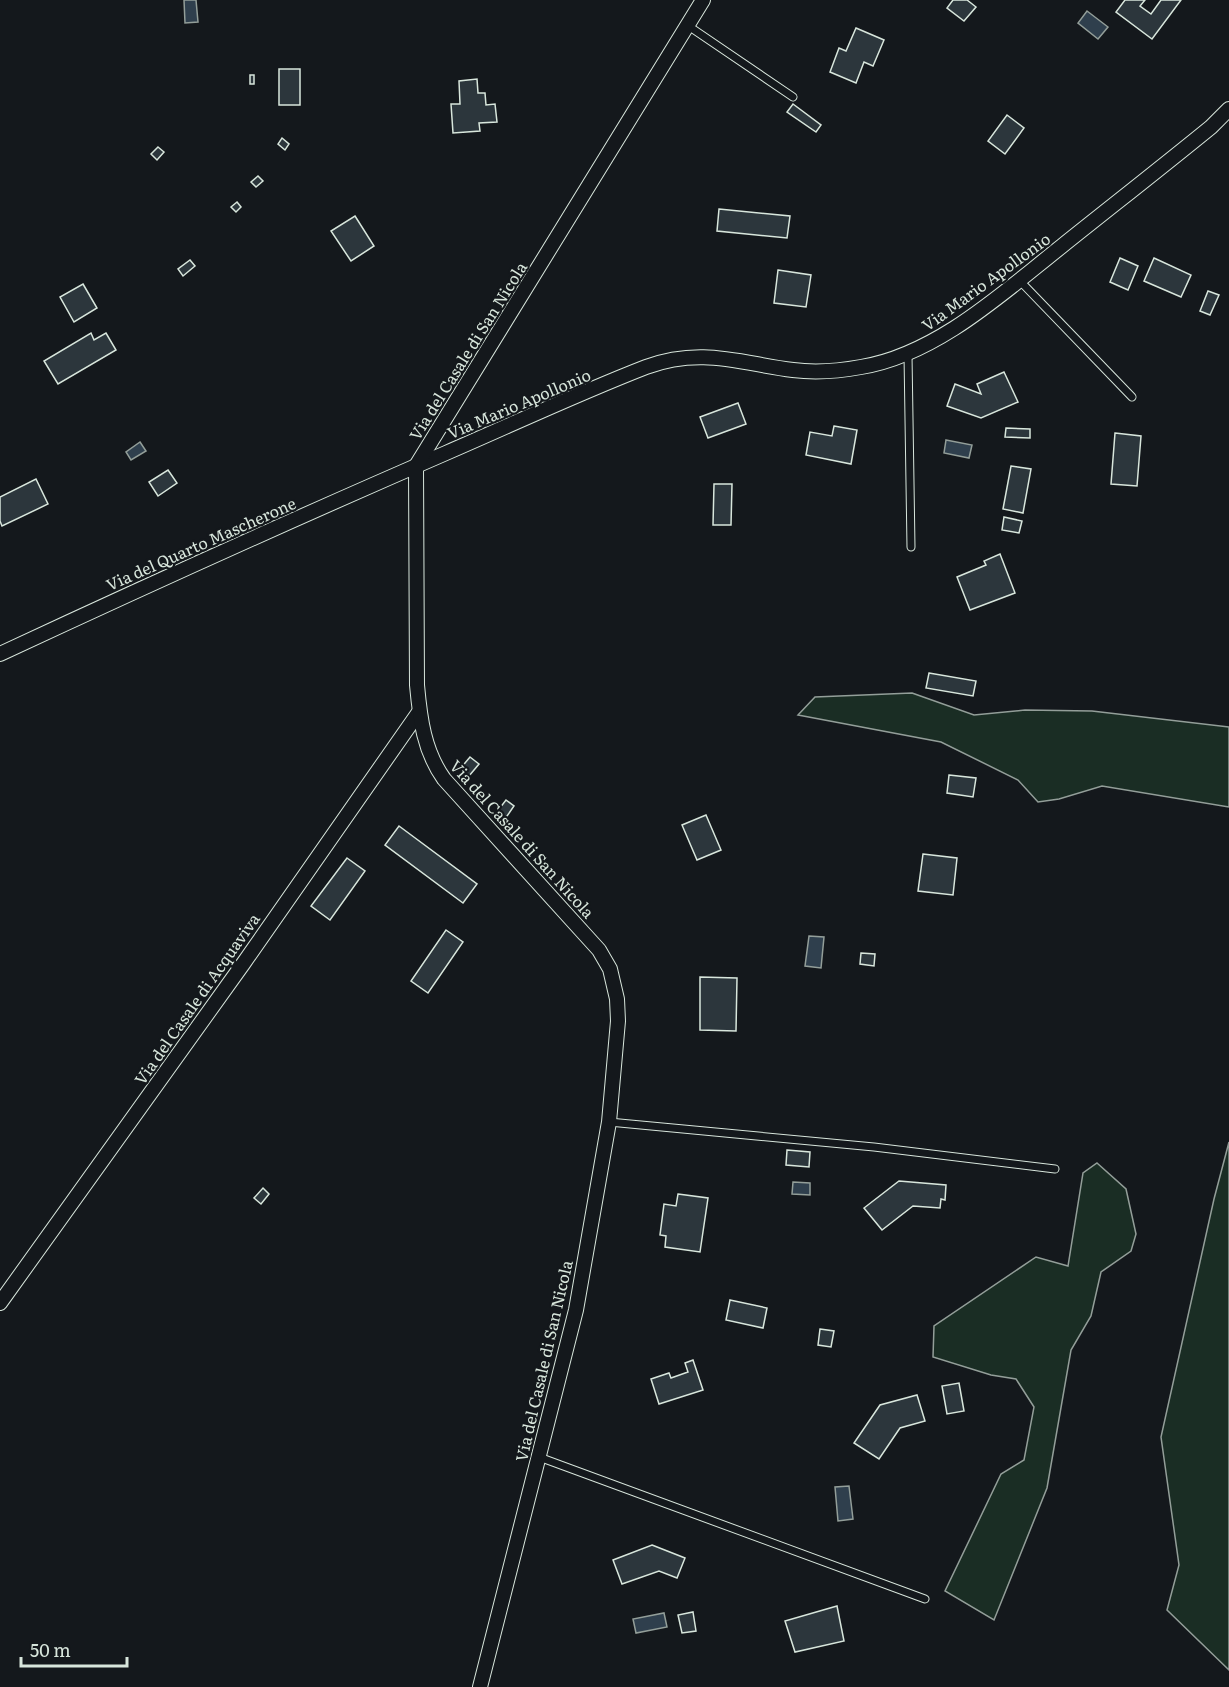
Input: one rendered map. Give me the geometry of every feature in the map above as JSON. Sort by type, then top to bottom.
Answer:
[{"type":"street","name":"Via del Casale di San Nicola","points":[[480,1687],[576,1310],[609,1122],[618,1021],[616,989],[610,969],[593,944],[444,779],[427,747],[419,712],[416,662],[416,466],[703,0]]},
{"type":"street","name":"Via Mario Apollonio","points":[[416,466],[626,376],[674,359],[719,357],[812,372],[865,367],[908,355],[946,334],[1018,280],[1212,128],[1229,109]]},
{"type":"street","name":"Via del Quarto Mascherone","points":[[0,654],[148,585],[416,466]]},
{"type":"street","name":"Via del Casale di Acquaviva","points":[[0,1303],[243,964],[419,712]]},
{"type":"lane","points":[[687,25],[793,97]]},
{"type":"lane","points":[[1018,280],[1132,397]]},
{"type":"lane","points":[[908,355],[911,547]]},
{"type":"lane","points":[[609,1122],[874,1147],[1055,1169]]},
{"type":"lane","points":[[539,1457],[925,1599]]},
{"type":"green space","points":[[912,693],[974,715],[1025,710],[1092,711],[1229,727],[1229,807],[1102,786],[1059,799],[1038,802],[1018,780],[941,742],[798,715],[815,697]]},
{"type":"green space","points":[[1229,1142],[1229,1670],[1167,1610],[1179,1565],[1161,1437],[1214,1199]]},
{"type":"green space","points":[[1097,1163],[1126,1189],[1136,1234],[1131,1251],[1101,1272],[1091,1316],[1071,1350],[1047,1488],[994,1620],[945,1591],[1001,1474],[1024,1460],[1034,1407],[1016,1379],[991,1375],[933,1357],[934,1326],[1036,1257],[1068,1266],[1083,1173]]},
{"type":"water","points":[[184,0],[196,0],[198,22],[185,23]]},
{"type":"water","points":[[1087,11],[1108,27],[1098,39],[1078,23]]},
{"type":"water","points":[[946,440],[972,445],[969,458],[944,453]]},
{"type":"water","points":[[140,442],[146,451],[131,460],[126,452]]},
{"type":"water","points":[[809,936],[824,937],[821,968],[805,966]]},
{"type":"water","points":[[793,1182],[810,1183],[810,1195],[792,1194]]},
{"type":"water","points":[[849,1486],[853,1519],[838,1521],[835,1487]]},
{"type":"water","points":[[664,1613],[667,1627],[636,1633],[633,1619]]},
{"type":"building","points":[[953,0],[967,0],[976,7],[964,21],[947,8]]},
{"type":"building","points":[[1125,0],[1145,0],[1140,6],[1151,14],[1161,0],[1181,0],[1152,39],[1116,12]]},
{"type":"building","points":[[856,28],[884,40],[873,66],[864,62],[856,83],[830,72],[839,48],[846,51]]},
{"type":"building","points":[[279,69],[300,69],[300,105],[279,105]]},
{"type":"building","points":[[250,75],[254,75],[254,84],[250,84]]},
{"type":"building","points":[[477,79],[478,93],[485,93],[486,105],[495,104],[497,122],[479,123],[480,131],[453,133],[451,104],[460,104],[459,81]]},
{"type":"building","points":[[793,104],[821,125],[816,132],[787,112]]},
{"type":"building","points":[[1007,115],[1024,128],[1005,154],[988,141]]},
{"type":"building","points":[[282,138],[289,144],[285,150],[278,144]]},
{"type":"building","points":[[158,147],[164,152],[157,160],[151,154]]},
{"type":"building","points":[[258,176],[263,181],[256,187],[251,182]]},
{"type":"building","points":[[237,202],[241,207],[236,212],[231,207]]},
{"type":"building","points":[[719,209],[790,216],[787,238],[717,231]]},
{"type":"building","points":[[355,216],[374,246],[351,261],[331,231]]},
{"type":"building","points":[[1120,258],[1138,266],[1128,290],[1110,282]]},
{"type":"building","points":[[1154,258],[1191,275],[1181,297],[1144,281]]},
{"type":"building","points":[[190,260],[195,266],[183,276],[178,269]]},
{"type":"building","points":[[778,270],[811,275],[806,307],[774,303]]},
{"type":"building","points":[[83,284],[97,308],[74,322],[60,297]]},
{"type":"building","points":[[1208,291],[1219,295],[1210,315],[1200,311]]},
{"type":"building","points":[[91,333],[94,340],[106,333],[116,350],[58,384],[44,361]]},
{"type":"building","points":[[1004,372],[1018,402],[981,418],[947,406],[955,384],[981,394],[977,384]]},
{"type":"building","points":[[738,403],[746,424],[708,438],[700,417]]},
{"type":"building","points":[[834,426],[857,430],[851,464],[806,455],[810,432],[832,436]]},
{"type":"building","points":[[1006,428],[1030,429],[1030,438],[1005,437]]},
{"type":"building","points":[[1115,433],[1141,436],[1137,486],[1111,484]]},
{"type":"building","points":[[1011,466],[1031,469],[1023,513],[1003,509]]},
{"type":"building","points":[[168,470],[177,483],[158,496],[149,482]]},
{"type":"building","points":[[36,479],[48,504],[2,526],[0,497]]},
{"type":"building","points":[[714,484],[732,484],[731,525],[713,525]]},
{"type":"building","points":[[1004,517],[1022,521],[1019,533],[1002,530]]},
{"type":"building","points":[[1000,554],[1015,593],[970,610],[957,577],[986,565],[984,561]]},
{"type":"building","points":[[929,673],[976,681],[973,696],[926,688]]},
{"type":"building","points":[[470,757],[479,764],[469,776],[460,769]]},
{"type":"building","points":[[949,775],[976,778],[973,797],[947,793]]},
{"type":"building","points":[[506,800],[514,806],[505,819],[496,813]]},
{"type":"building","points":[[706,815],[721,850],[697,860],[682,825]]},
{"type":"building","points":[[399,826],[477,884],[463,903],[385,845]]},
{"type":"building","points":[[923,854],[957,858],[953,895],[918,891]]},
{"type":"building","points":[[347,858],[365,871],[330,920],[311,906]]},
{"type":"building","points":[[446,930],[463,942],[428,993],[411,981]]},
{"type":"building","points":[[861,953],[875,954],[874,966],[860,964]]},
{"type":"building","points":[[700,977],[737,978],[736,1031],[700,1030]]},
{"type":"building","points":[[787,1150],[810,1152],[809,1167],[786,1165]]},
{"type":"building","points":[[899,1181],[946,1185],[945,1200],[941,1199],[940,1208],[913,1206],[882,1230],[864,1208]]},
{"type":"building","points":[[263,1188],[269,1194],[261,1204],[254,1198]]},
{"type":"building","points":[[678,1194],[708,1198],[700,1252],[665,1247],[666,1236],[660,1235],[664,1204],[676,1206]]},
{"type":"building","points":[[730,1300],[767,1308],[763,1328],[726,1320]]},
{"type":"building","points":[[820,1329],[834,1331],[831,1347],[818,1345]]},
{"type":"building","points":[[693,1360],[703,1390],[659,1404],[651,1379],[669,1373],[671,1378],[688,1372],[685,1363]]},
{"type":"building","points":[[959,1383],[964,1411],[947,1414],[942,1386]]},
{"type":"building","points":[[917,1395],[925,1421],[900,1428],[879,1459],[854,1443],[880,1405]]},
{"type":"building","points":[[652,1545],[685,1558],[677,1578],[659,1571],[622,1584],[613,1560]]},
{"type":"building","points":[[837,1606],[844,1641],[795,1652],[785,1621]]},
{"type":"building","points":[[693,1612],[696,1631],[682,1633],[678,1615]]}]
